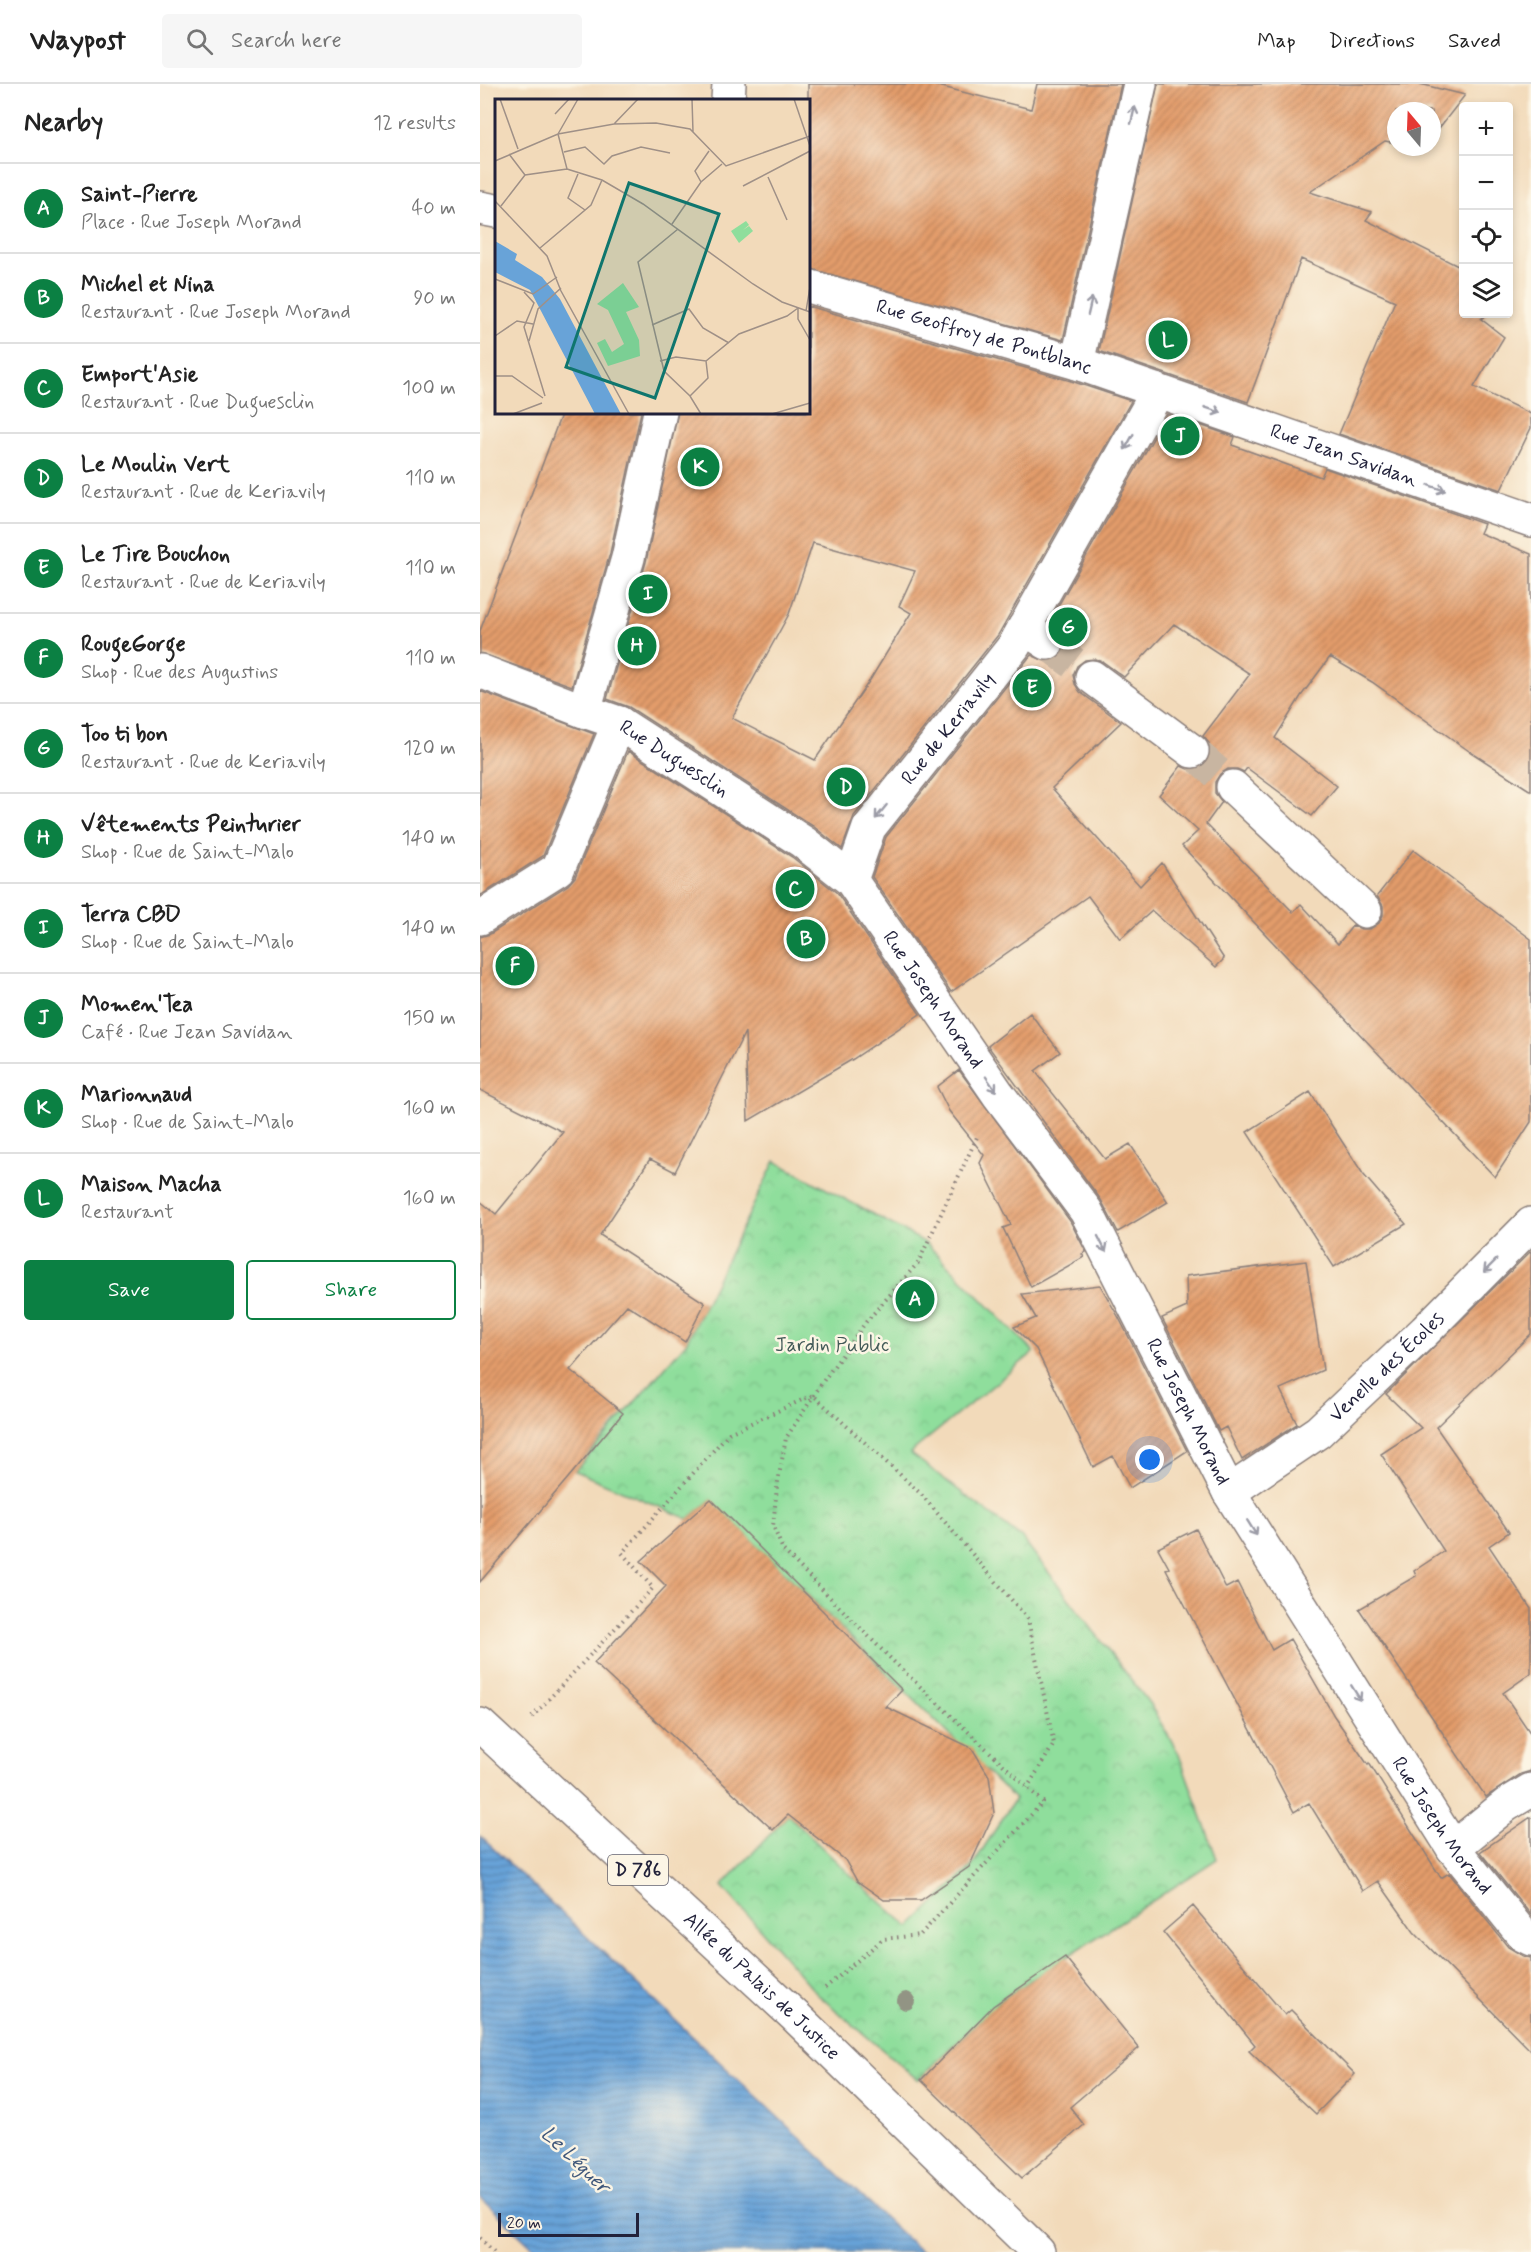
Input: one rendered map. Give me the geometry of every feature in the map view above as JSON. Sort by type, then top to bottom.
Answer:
[{"type":"street","points":[[728,99],[729,84]]},
{"type":"street","points":[[1077,363],[1140,84]]},
{"type":"street","points":[[480,208],[495,211]]},
{"type":"street","name":"Rue Geoffroy de Pontblanc","points":[[810,287],[1077,363],[1158,391]]},
{"type":"street","name":"Rue Jean Savidan","points":[[1158,391],[1531,520]]},
{"type":"street","name":"Rue de Keriavily","points":[[850,880],[868,828],[1014,646],[1036,636],[1158,391]]},
{"type":"street","points":[[584,711],[628,558],[660,414]]},
{"type":"street","name":"Rue Duguesclin","points":[[480,671],[619,723],[803,842],[850,880]]},
{"type":"street","points":[[1092,677],[1192,751]]},
{"type":"street","points":[[480,918],[558,869],[619,723]]},
{"type":"street","points":[[1233,787],[1365,911]]},
{"type":"street","name":"Rue Joseph Morand","points":[[850,880],[998,1094],[1086,1211],[1229,1492],[1453,1848],[1523,1935],[1531,1939]]},
{"type":"street","name":"Venelle des Écoles","points":[[1229,1492],[1318,1432],[1425,1331],[1531,1224]]},
{"type":"street","name":"Allée du Palais de Justice","points":[[480,1725],[795,2016],[1038,2252]]},
{"type":"street","points":[[1453,1848],[1506,1804],[1531,1790]]},
{"type":"path","points":[[817,1994],[883,1939],[920,1935],[1043,1802],[895,1663],[783,1550],[773,1526],[786,1438],[813,1395],[866,1322],[918,1263],[998,1094]]},
{"type":"path","points":[[528,1721],[653,1588],[622,1553],[729,1434],[813,1395]]},
{"type":"path","points":[[813,1395],[920,1493],[1028,1619],[1054,1744],[1027,1788]]},
{"type":"path","points":[[480,2238],[494,2252]]},
{"type":"green space","name":"Jardin Public","points":[[775,1161],[926,1243],[1034,1352],[910,1453],[1023,1539],[1149,1703],[1178,1752],[1217,1859],[999,2001],[918,2080],[817,1994],[722,1886],[788,1815],[909,1927],[972,1866],[1015,1799],[711,1500],[688,1519],[575,1471],[686,1343]]},
{"type":"water","name":"Le Léguer","points":[[480,1836],[921,2252],[538,2252],[480,2197]]},
{"type":"building","points":[[808,84],[930,84],[1031,109],[1037,84],[1121,84],[1063,340],[810,269],[810,99],[808,99]]},
{"type":"building","points":[[1158,84],[1420,84],[1465,95],[1441,126],[1441,102],[1387,102],[1387,141],[1310,192],[1372,212],[1366,220],[1459,266],[1459,318],[1482,318],[1504,337],[1474,387],[1531,414],[1531,428],[1501,490],[1339,434],[1395,301],[1301,259],[1248,402],[1099,351]]},
{"type":"building","points":[[810,307],[1071,381],[1131,401],[998,635],[854,816],[842,849],[813,826],[629,707],[607,699],[646,562],[678,414],[810,414]],"holes":[[[813,543],[915,571],[899,606],[911,613],[870,680],[815,760],[732,718],[789,614]]]},
{"type":"building","points":[[561,414],[641,414],[610,553],[572,686],[480,653],[480,631]]},
{"type":"building","points":[[1167,414],[1235,437],[1232,445],[1321,477],[1325,468],[1484,524],[1480,533],[1531,554],[1531,791],[1469,751],[1372,682],[1330,657],[1301,696],[1275,738],[1337,786],[1312,816],[1247,768],[1244,772],[1228,769],[1220,774],[1215,782],[1215,793],[1222,802],[1206,824],[1293,912],[1301,904],[1338,944],[1353,925],[1361,929],[1370,929],[1379,923],[1383,915],[1383,906],[1377,896],[1413,850],[1531,939],[1531,1122],[1495,1177],[1182,846],[1198,831],[1159,795],[1181,766],[1190,770],[1200,768],[1207,763],[1211,753],[1209,743],[1203,736],[1250,674],[1174,624],[1124,677],[1095,659],[1085,660],[1077,666],[1073,675],[1080,692],[1121,722],[1052,788],[1140,886],[1162,863],[1224,959],[1216,967],[1152,911],[1120,939],[1088,896],[951,992],[872,877],[886,837],[1031,655],[1047,662],[1063,653],[1066,645],[1064,635],[1049,622]]},
{"type":"building","points":[[480,691],[594,734],[543,856],[480,896]]},
{"type":"building","points":[[628,751],[792,857],[837,893],[920,1014],[853,1059],[748,1121],[745,1032],[675,1172],[650,1159],[600,1235],[705,1303],[685,1342],[627,1305],[570,1370],[623,1413],[480,1582],[480,1201],[496,1214],[563,1132],[480,1090],[480,937],[490,934],[568,885],[575,877]]},
{"type":"building","points":[[1030,1013],[1060,1052],[1035,1071],[1105,1159],[1130,1144],[1168,1202],[1118,1232],[1101,1200],[988,1046]]},
{"type":"building","points":[[959,1070],[1070,1221],[1086,1252],[1082,1254],[1084,1257],[1031,1287],[1003,1228],[1011,1225],[980,1163],[984,1155],[949,1111],[937,1087]]},
{"type":"building","points":[[1310,1092],[1363,1174],[1406,1224],[1334,1267],[1247,1132]]},
{"type":"building","points":[[1531,1251],[1531,1334],[1436,1427],[1509,1532],[1489,1546],[1531,1609],[1531,1673],[1503,1693],[1531,1734],[1531,1771],[1521,1774],[1486,1797],[1359,1609],[1416,1576],[1414,1571],[1444,1551],[1381,1454],[1421,1428],[1386,1394]]},
{"type":"building","points":[[1306,1261],[1323,1370],[1280,1389],[1297,1424],[1242,1460],[1226,1427],[1219,1431],[1162,1318],[1187,1307],[1186,1276]]},
{"type":"building","points":[[1100,1285],[1187,1451],[1130,1488],[1113,1456],[1093,1467],[1036,1349],[1014,1327],[1036,1318],[1022,1294]]},
{"type":"building","points":[[711,1499],[902,1690],[886,1707],[972,1748],[989,1776],[994,1813],[969,1867],[921,1900],[884,1900],[857,1881],[845,1860],[788,1815],[773,1830],[594,1663],[666,1586],[641,1561]]},
{"type":"building","points":[[1196,1529],[1226,1588],[1237,1582],[1272,1650],[1290,1639],[1334,1716],[1368,1765],[1369,1763],[1441,1878],[1449,1873],[1508,1947],[1531,1958],[1531,2051],[1414,1932],[1378,1881],[1363,1891],[1309,1803],[1294,1812],[1166,1569],[1169,1568],[1158,1548]]},
{"type":"building","points":[[1531,1817],[1531,1915],[1480,1852]]},
{"type":"building","points":[[1193,1906],[1285,2015],[1291,2010],[1355,2074],[1316,2114],[1249,2051],[1255,2045],[1163,1932]]},
{"type":"building","points":[[1065,1957],[1139,2048],[1070,2107],[1084,2125],[1022,2178],[921,2080],[993,2006]]},
{"type":"tunnel","points":[[1047,643],[1092,677]]},
{"type":"tunnel","points":[[1192,751],[1233,787]]},
{"type":"place","name":"Maison Macha","points":[[1168,340]]},
{"type":"place","name":"Momen'Tea","points":[[1180,436]]},
{"type":"place","name":"Marionnaud","points":[[700,467]]},
{"type":"place","name":"Terra CBD","points":[[648,594]]},
{"type":"place","name":"Too ti bon","points":[[1068,627]]},
{"type":"place","name":"Vêtements Peinturier","points":[[637,646]]},
{"type":"place","name":"Le Tire Bouchon","points":[[1032,688]]},
{"type":"place","name":"Le Moulin Vert","points":[[846,787]]},
{"type":"place","name":"Emport'Asie","points":[[795,889]]},
{"type":"place","name":"Michel et Nina","points":[[806,939]]},
{"type":"place","name":"RougeGorge","points":[[515,966]]},
{"type":"place","name":"Saint-Pierre","points":[[915,1299]]}]
